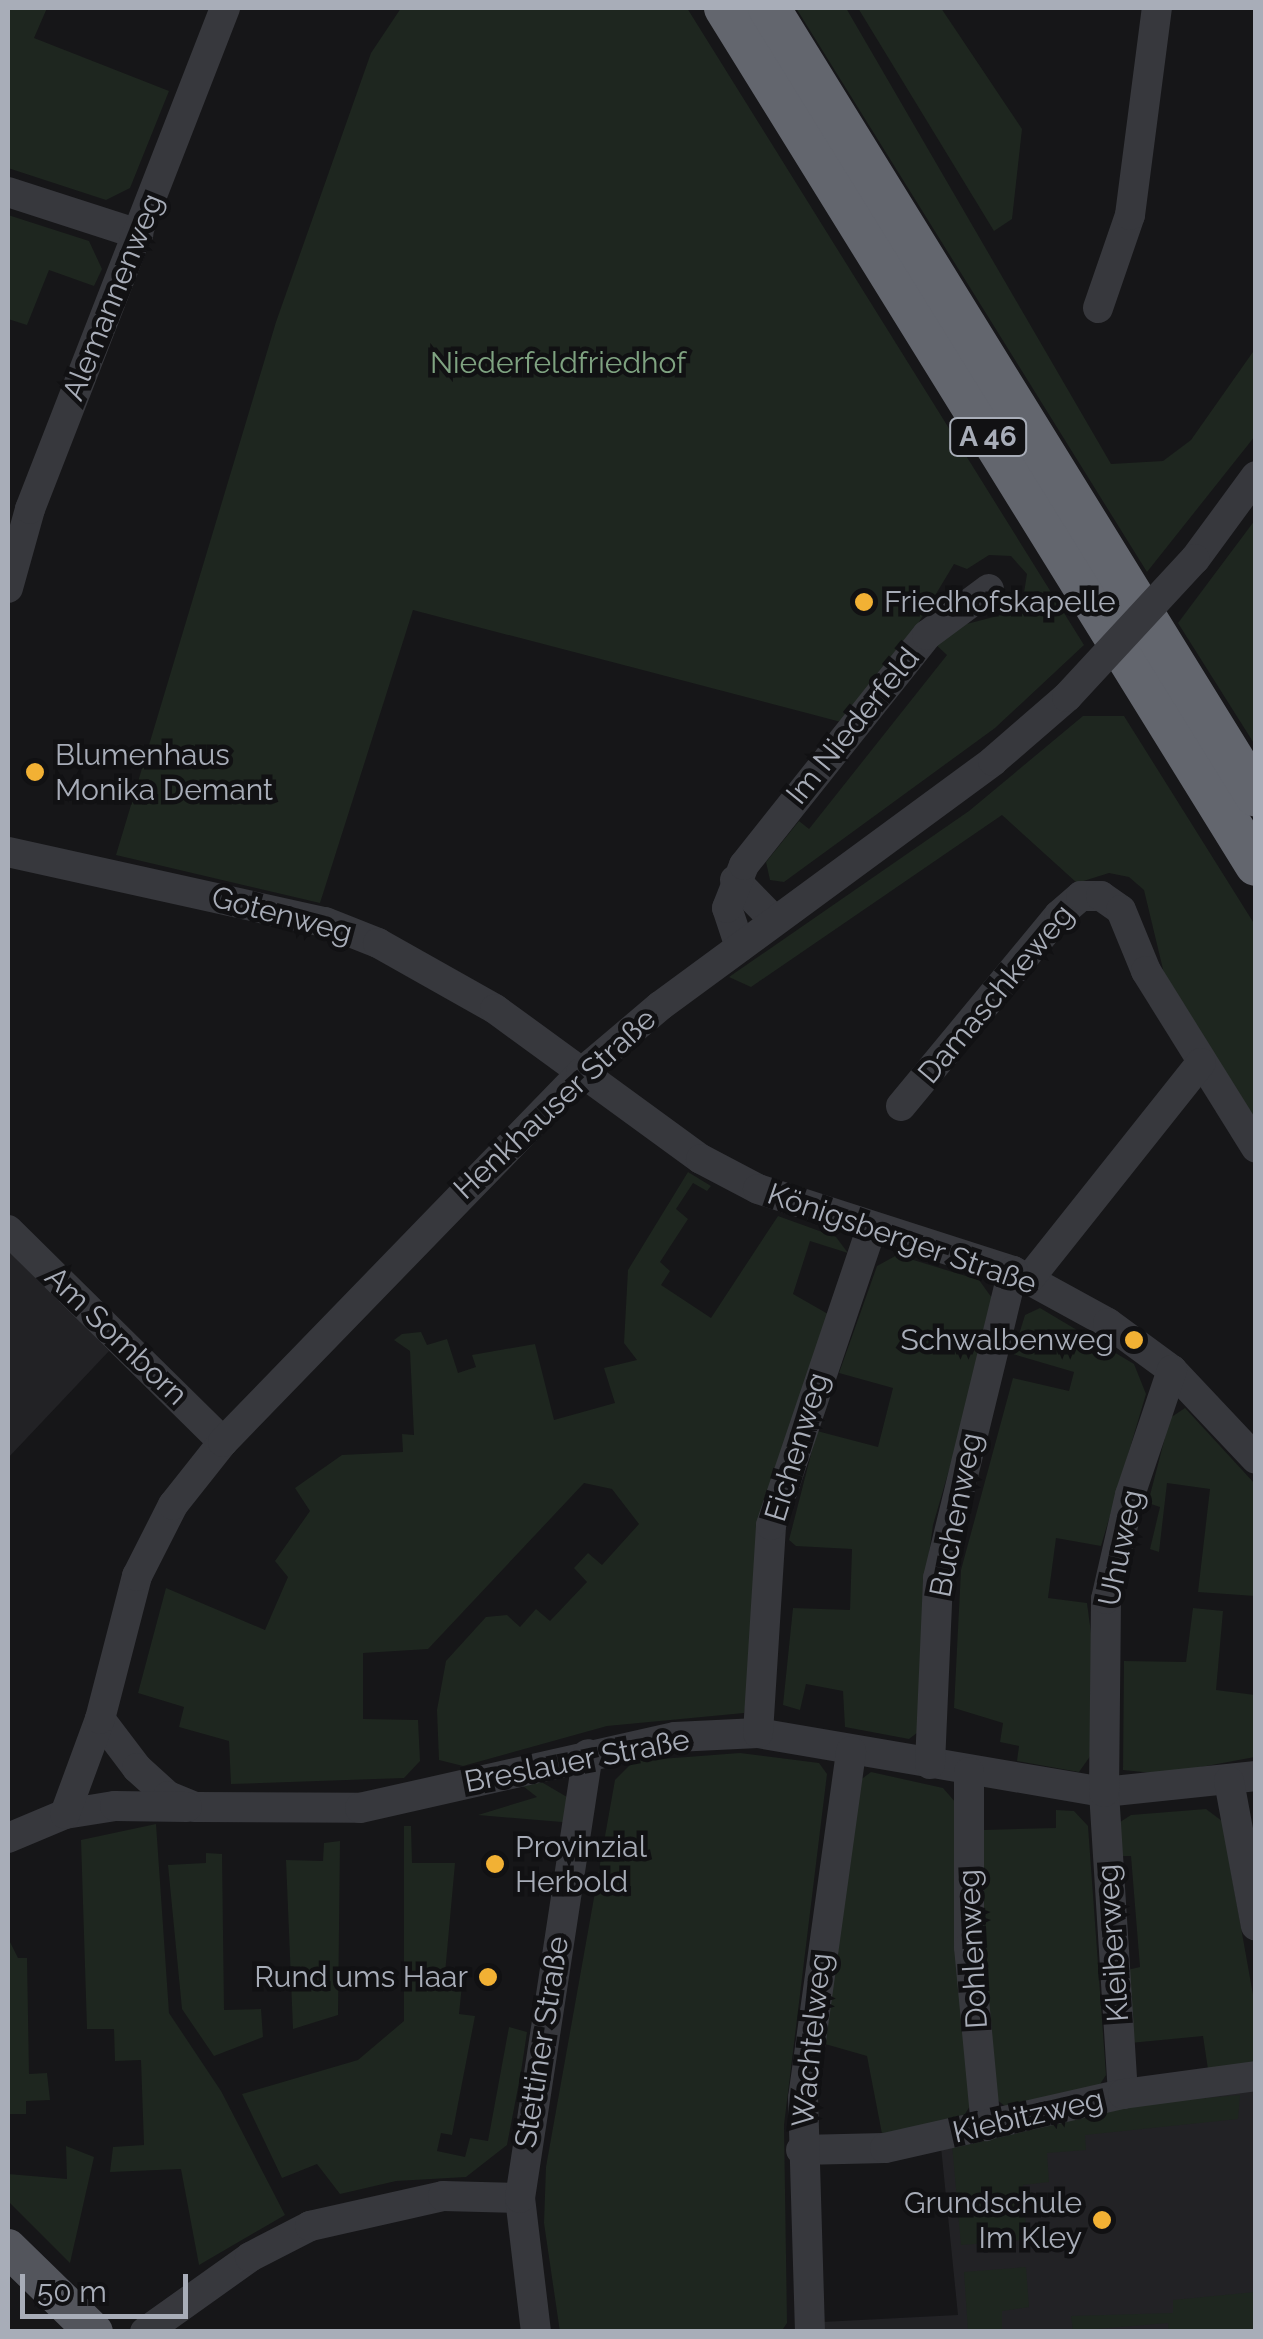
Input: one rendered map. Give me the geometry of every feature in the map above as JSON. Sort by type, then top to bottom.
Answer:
[{"type":"highway","name":"A 46","points":[[724,8],[1256,865]]},
{"type":"highway","name":"A 46","points":[[770,8],[1256,796]]},
{"type":"main road","points":[[8,2248],[94,2332]]},
{"type":"street","name":"Alemannenweg","points":[[8,588],[18,506],[138,234],[224,8]]},
{"type":"street","points":[[1098,308],[1130,215],[1157,8]]},
{"type":"street","points":[[8,192],[138,234]]},
{"type":"street","name":"Henkhauser Straße","points":[[65,1814],[100,1719],[122,1626],[154,1538],[223,1442],[581,1073],[775,920],[993,761],[1067,697],[1195,559],[1256,476]]},
{"type":"street","name":"Im Niederfeld","points":[[734,880],[927,635],[990,589]]},
{"type":"street","name":"Gotenweg","points":[[8,852],[121,873],[352,931],[462,989],[581,1073]]},
{"type":"street","points":[[734,880],[775,920]]},
{"type":"street","points":[[734,880],[728,908],[740,947]]},
{"type":"street","name":"Damaschkeweg","points":[[901,1106],[1081,896],[1101,896],[1121,910],[1146,971],[1256,1148]]},
{"type":"street","points":[[1021,1275],[1201,1063]]},
{"type":"street","name":"Königsberger Straße","points":[[581,1073],[701,1159],[758,1189],[871,1230],[1021,1275],[1108,1323],[1172,1370],[1256,1459]]},
{"type":"street","name":"Am Somborn","points":[[8,1230],[223,1442]]},
{"type":"street","name":"Eichenweg","points":[[758,1733],[771,1525],[871,1230]]},
{"type":"street","name":"Buchenweg","points":[[930,1764],[938,1578],[1021,1275]]},
{"type":"street","name":"Uhuweg","points":[[1104,1792],[1106,1599],[1130,1495],[1172,1370]]},
{"type":"street","points":[[100,1719],[137,1768],[168,1796],[195,1807]]},
{"type":"street","name":"Breslauer Straße","points":[[65,1814],[116,1806],[360,1808],[675,1737],[758,1733],[1104,1792],[1242,1779]]},
{"type":"street","name":"Wachtelweg","points":[[810,2332],[801,2150],[807,2045],[851,1751]]},
{"type":"street","name":"Stettiner Straße","points":[[536,2332],[520,2198],[588,1754]]},
{"type":"street","name":"Dohlenweg","points":[[969,1772],[969,1947],[986,2126]]},
{"type":"street","points":[[1242,1779],[1256,1926]]},
{"type":"street","name":"Kleiberweg","points":[[1104,1792],[1123,2094]]},
{"type":"street","points":[[8,1838],[65,1814]]},
{"type":"street","name":"Kiebitzweg","points":[[801,2150],[885,2148],[1123,2094],[1256,2076]]},
{"type":"street","points":[[145,2332],[297,2231],[443,2196],[520,2198]]},
{"type":"shaded area","points":[[8,1249],[109,1351],[8,1458]]},
{"type":"shaded area","name":"Grundschule Im Kley","points":[[1255,2076],[1255,2306],[1221,2331],[822,2332],[822,2322],[958,2315],[940,2137]]},
{"type":"green space","points":[[8,8],[47,8],[34,38],[169,91],[130,188],[106,200],[8,168]]},
{"type":"green space","name":"Niederfeldfriedhof","points":[[401,8],[687,8],[1084,645],[995,728],[784,882],[770,880],[766,862],[799,821],[809,829],[947,655],[933,642],[959,626],[1005,614],[1023,599],[1027,574],[1011,556],[989,555],[967,569],[954,564],[913,632],[841,722],[413,610],[320,903],[116,855],[276,322],[371,53]]},
{"type":"green space","points":[[796,8],[846,8],[1111,464],[1163,461],[1191,440],[1255,349],[1255,436],[1147,572]]},
{"type":"green space","points":[[858,8],[941,8],[1022,129],[1012,219],[994,231]]},
{"type":"green space","points":[[8,215],[89,241],[102,269],[94,286],[49,270],[27,325],[8,319]]},
{"type":"green space","points":[[1255,520],[1255,745],[1178,623]]},
{"type":"green space","points":[[1083,716],[1124,716],[1255,925],[1255,1134],[1167,986],[1144,890],[1129,877],[1109,873],[1077,883],[1002,815],[751,987],[729,977],[969,811]]},
{"type":"green space","points":[[688,1172],[711,1186],[707,1191],[693,1183],[676,1209],[688,1219],[660,1262],[670,1271],[661,1285],[711,1318],[778,1216],[836,1237],[848,1253],[810,1241],[793,1294],[828,1314],[744,1713],[607,1726],[463,1766],[439,1760],[437,1710],[446,1661],[486,1617],[507,1615],[520,1627],[536,1609],[550,1621],[587,1582],[574,1568],[588,1553],[602,1565],[639,1524],[612,1489],[584,1483],[428,1649],[363,1653],[363,1719],[418,1720],[420,1761],[404,1778],[231,1784],[229,1741],[179,1727],[184,1707],[138,1693],[166,1588],[265,1630],[288,1577],[275,1561],[310,1511],[295,1488],[342,1455],[403,1452],[402,1434],[414,1435],[410,1351],[394,1340],[402,1334],[421,1332],[427,1345],[447,1339],[458,1373],[476,1367],[472,1355],[535,1344],[554,1420],[615,1403],[604,1368],[637,1360],[624,1343],[628,1270]]},
{"type":"green space","points":[[897,1255],[979,1280],[997,1305],[933,1525],[924,1591],[922,1729],[909,1739],[845,1727],[843,1691],[806,1684],[800,1710],[783,1705],[793,1608],[850,1610],[852,1549],[796,1546],[789,1540],[817,1431],[878,1447],[893,1388],[839,1373],[877,1266]]},
{"type":"green space","points":[[1040,1308],[1134,1364],[1146,1394],[1101,1546],[1056,1538],[1048,1598],[1087,1603],[1093,1648],[1091,1755],[1079,1772],[1017,1761],[1019,1746],[1000,1742],[1003,1723],[954,1708],[961,1570],[1013,1378],[1069,1391],[1074,1372],[1013,1354],[1025,1315]]},
{"type":"green space","points":[[1185,1408],[1255,1484],[1255,1596],[1198,1592],[1210,1489],[1167,1483],[1159,1552],[1150,1549],[1160,1507],[1148,1503],[1170,1418]]},
{"type":"green space","points":[[1193,1608],[1223,1611],[1216,1690],[1255,1695],[1255,1757],[1163,1774],[1123,1770],[1124,1661],[1186,1662]]},
{"type":"green space","points":[[740,1753],[819,1763],[827,1774],[784,2125],[787,2323],[781,2332],[560,2332],[544,2223],[546,2167],[615,1780],[634,1761]]},
{"type":"green space","points":[[871,1772],[943,1788],[956,1803],[970,2106],[958,2125],[883,2139],[867,2056],[825,2044],[859,1781]]},
{"type":"green space","points":[[538,1780],[567,1797],[574,1823],[478,1815],[537,1797],[519,1783]]},
{"type":"green space","points":[[1206,1809],[1222,1821],[1255,2006],[1255,2069],[1209,2076],[1203,2036],[1130,2043],[1123,1971],[1140,1967],[1131,1856],[1115,1856],[1114,1826],[1131,1815]]},
{"type":"green space","points":[[1056,1810],[1074,1811],[1088,1826],[1106,2075],[1093,2095],[1013,2112],[997,2100],[984,1973],[984,1830],[1056,1828]]},
{"type":"green space","points":[[156,1824],[169,2013],[221,2091],[285,2215],[199,2265],[181,2169],[110,2172],[113,2147],[144,2145],[141,2060],[115,2061],[114,2029],[87,2029],[81,1840]]},
{"type":"green space","points":[[404,1826],[411,1826],[412,1863],[455,1863],[445,1973],[463,1976],[459,2014],[475,2016],[452,2135],[441,2133],[437,2151],[465,2157],[470,2138],[488,2141],[509,2027],[527,2032],[521,2072],[507,2145],[466,2177],[396,2181],[340,2194],[317,2164],[282,2178],[242,2094],[358,2060],[404,2021]]},
{"type":"green space","points":[[340,1841],[338,2015],[293,2029],[286,1860],[323,1861],[324,1843]]},
{"type":"green space","points":[[206,1853],[222,1854],[224,2010],[261,2009],[263,2037],[214,2056],[182,2009],[168,1865],[206,1863]]},
{"type":"green space","points":[[8,1938],[18,1958],[27,1958],[29,2074],[47,2073],[50,2100],[26,2101],[26,2114],[8,2114]]},
{"type":"green space","points":[[1240,2095],[1238,2119],[1085,2135],[1086,2150],[1047,2153],[1049,2182],[1023,2185],[1027,2240],[961,2245],[952,2144],[1107,2107]]},
{"type":"green space","points":[[66,2146],[94,2157],[70,2263],[8,2201],[8,2174],[67,2179]]},
{"type":"green space","points":[[1026,2267],[1029,2307],[1002,2311],[1002,2331],[968,2331],[964,2272]]},
{"type":"green space","points":[[1255,2292],[1255,2331],[1169,2331],[1168,2323],[1073,2331],[1071,2316],[1173,2313],[1173,2300]]},
{"type":"place","name":"Friedhofskapelle","points":[[864,602]]},
{"type":"place","name":"Blumenhaus Monika Demant","points":[[35,772]]},
{"type":"place","name":"Schwalbenweg","points":[[1134,1340]]},
{"type":"place","name":"Provinzial Herbold","points":[[495,1864]]},
{"type":"place","name":"Rund ums Haar","points":[[488,1977]]},
{"type":"place","name":"Grundschule Im Kley","points":[[1102,2220]]}]
